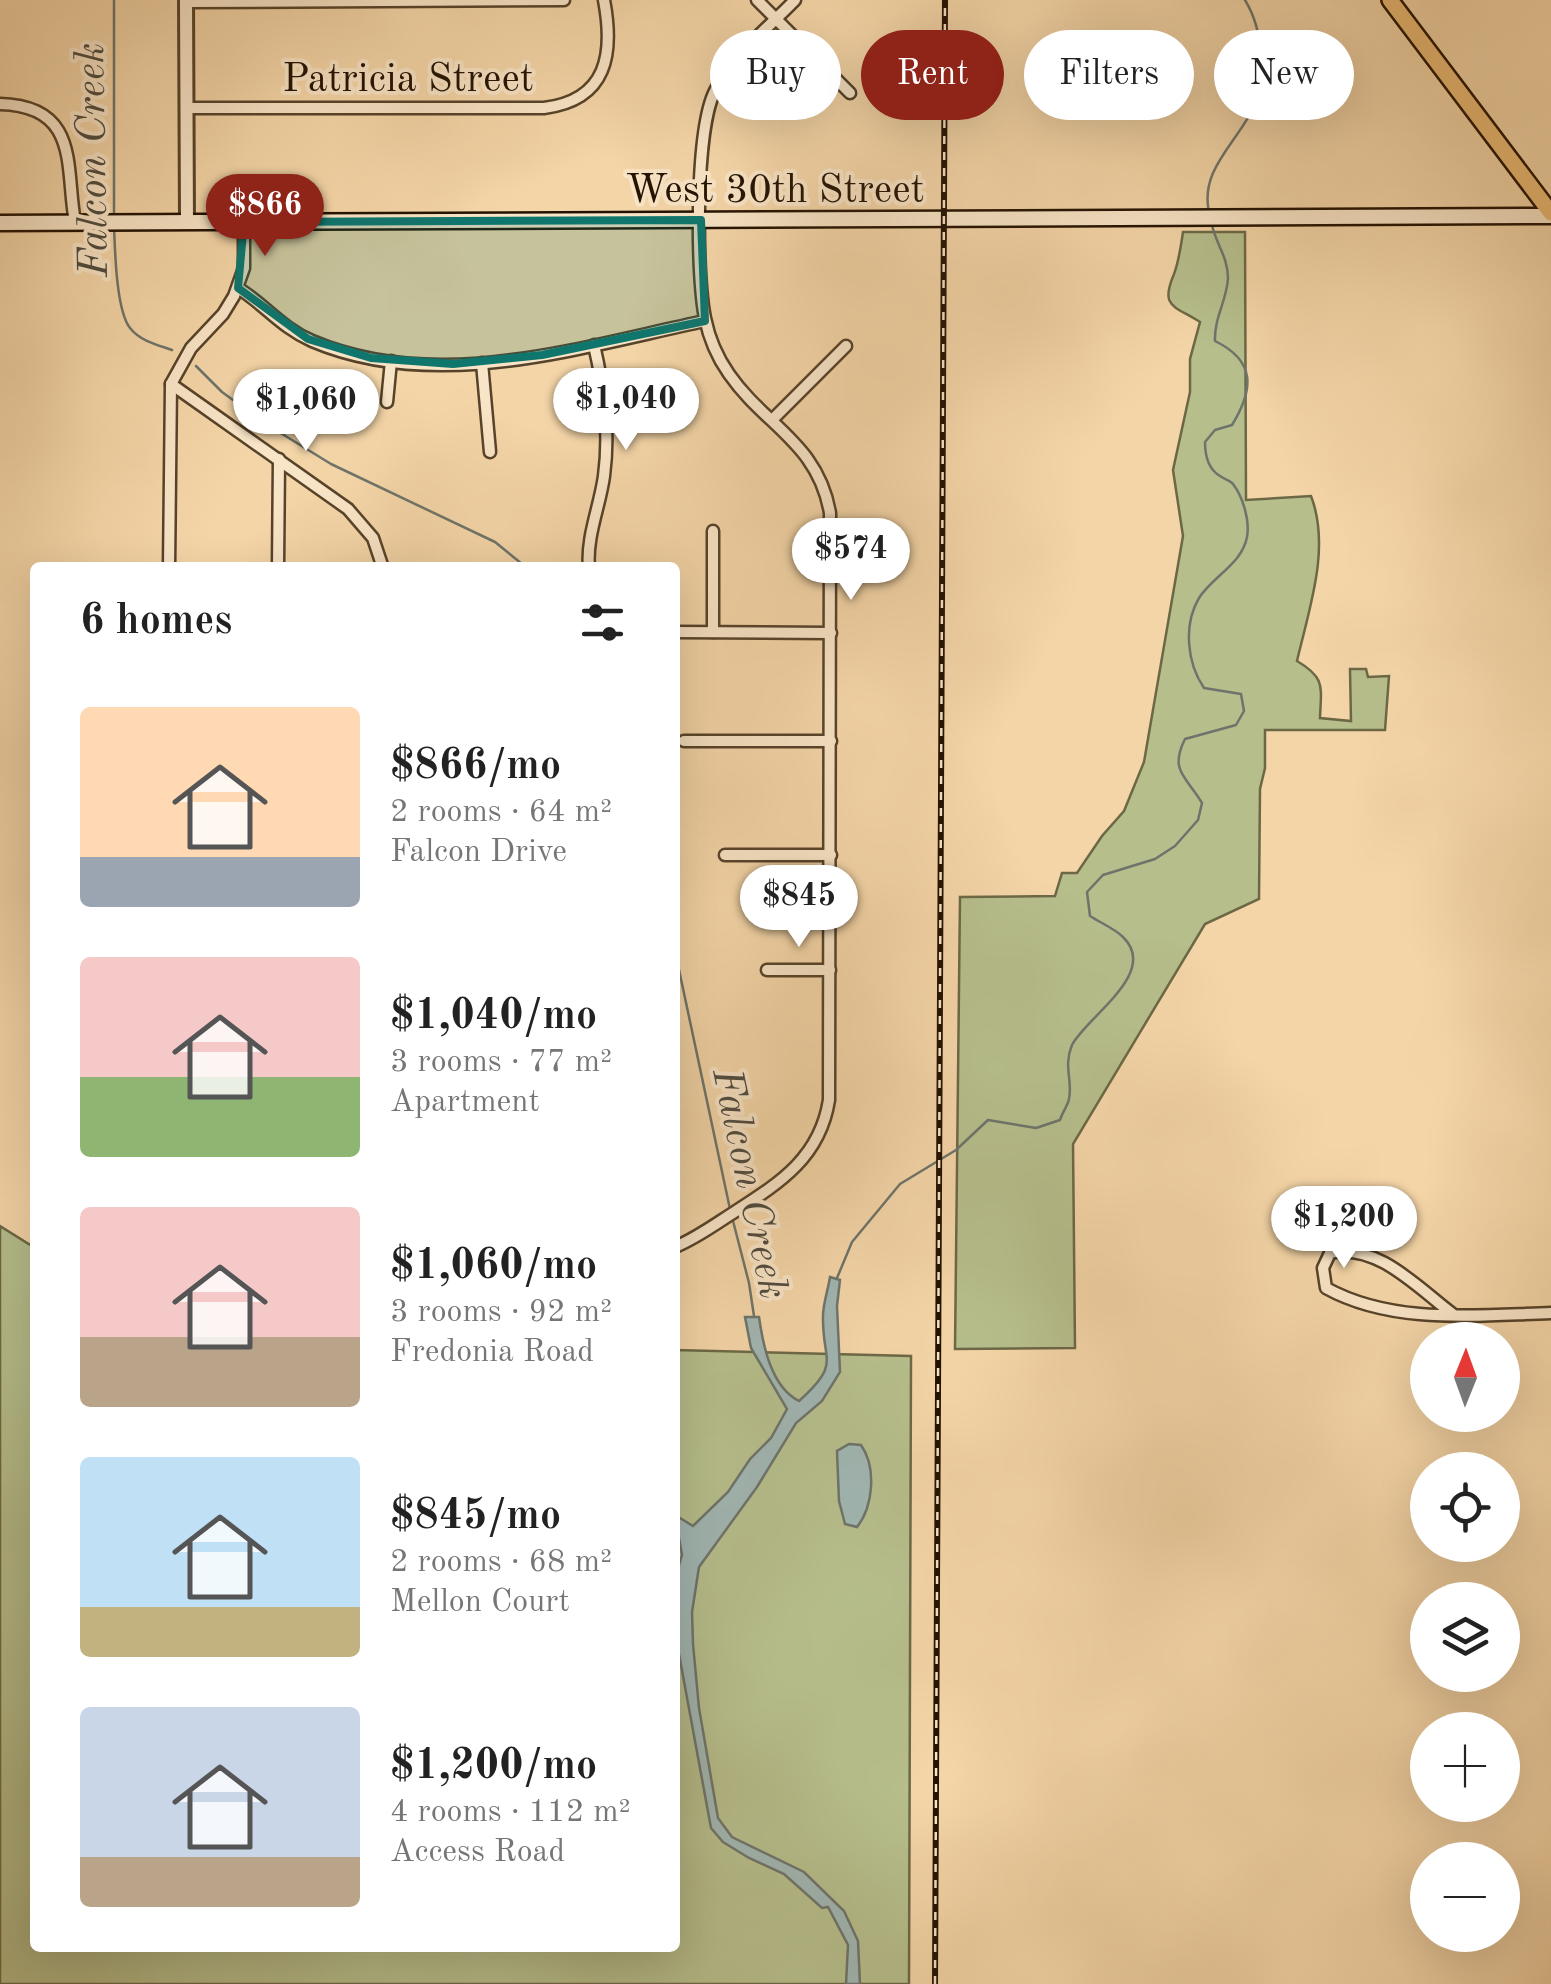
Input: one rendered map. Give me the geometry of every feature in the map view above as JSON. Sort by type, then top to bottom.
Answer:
[{"type":"main road","points":[[1390,0],[1551,215]]},
{"type":"main road","name":"West 30th Street","points":[[0,223],[1238,220],[1551,215]]},
{"type":"street","points":[[188,222],[186,1],[564,0]]},
{"type":"street","name":"Patricia Street","points":[[187,108],[544,108],[565,104],[590,88],[606,64],[610,38],[604,0]]},
{"type":"street","points":[[757,0],[850,93]]},
{"type":"street","points":[[680,1244],[796,1170],[810,1153],[823,1125],[830,1086],[832,526],[827,496],[810,460],[730,375],[713,346],[705,321],[701,220],[702,136],[711,99],[735,61],[795,0]]},
{"type":"street","points":[[0,104],[29,109],[51,123],[62,137],[71,162],[75,222]]},
{"type":"street","points":[[168,562],[170,384],[191,348],[223,314],[238,288],[245,260],[244,222]]},
{"type":"street","points":[[238,288],[276,321],[308,339],[342,352],[391,361],[482,363],[705,321]]},
{"type":"street","points":[[589,562],[604,475],[607,428],[594,344]]},
{"type":"street","points":[[772,420],[846,346]]},
{"type":"street","points":[[388,402],[391,361]]},
{"type":"street","points":[[482,363],[490,452]]},
{"type":"street","points":[[170,384],[361,520],[375,542],[381,562]]},
{"type":"street","points":[[278,562],[279,459]]},
{"type":"street","points":[[712,632],[713,531]]},
{"type":"street","points":[[680,632],[831,633]]},
{"type":"street","points":[[684,741],[831,741]]},
{"type":"street","points":[[724,855],[830,855]]},
{"type":"street","points":[[767,970],[830,970]]},
{"type":"street","points":[[1454,1315],[1368,1254],[1348,1249],[1330,1253],[1323,1268],[1326,1288],[1344,1298],[1393,1311],[1454,1315],[1551,1312]]},
{"type":"highlighted area","points":[[701,220],[705,321],[542,355],[453,364],[371,358],[308,339],[238,288],[244,222]]},
{"type":"green space","points":[[1183,232],[1245,232],[1246,500],[1311,496],[1317,516],[1319,557],[1297,661],[1320,684],[1320,718],[1351,721],[1350,669],[1366,669],[1368,677],[1389,676],[1385,730],[1265,730],[1259,899],[1205,924],[1073,1144],[1075,1348],[955,1349],[960,897],[1055,896],[1062,873],[1077,873],[1124,811],[1144,762],[1183,536],[1173,470],[1190,392],[1190,359],[1200,322],[1176,308],[1169,299]]},
{"type":"green space","points":[[0,1226],[30,1245],[30,1952],[680,1952],[680,1350],[911,1356],[909,1984],[0,1984]]},
{"type":"water","points":[[830,1277],[840,1280],[840,1372],[822,1401],[796,1423],[757,1487],[699,1567],[692,1612],[693,1644],[699,1708],[718,1818],[732,1837],[804,1872],[844,1911],[858,1941],[860,1984],[846,1984],[848,1945],[828,1907],[822,1908],[784,1874],[723,1842],[711,1828],[680,1660],[680,1518],[693,1526],[728,1492],[750,1459],[771,1438],[787,1409],[751,1348],[745,1317],[759,1317],[775,1376],[789,1395],[799,1401],[825,1369],[823,1311]]},
{"type":"water","points":[[849,1444],[861,1445],[871,1476],[867,1509],[857,1527],[845,1524],[839,1501],[837,1451]]},
{"type":"waterway","name":"Falcon Creek","points":[[114,0],[114,218]]},
{"type":"waterway","points":[[1209,212],[1209,184],[1250,114],[1259,87],[1259,41],[1245,0]]},
{"type":"waterway","points":[[837,1278],[852,1242],[900,1184],[956,1150],[988,1120],[1036,1128],[1060,1120],[1069,1099],[1068,1060],[1072,1045],[1117,994],[1133,965],[1132,951],[1123,937],[1090,916],[1087,892],[1103,875],[1155,859],[1175,846],[1198,820],[1202,803],[1179,766],[1180,750],[1185,739],[1236,725],[1244,711],[1241,694],[1204,688],[1189,644],[1191,620],[1199,598],[1239,555],[1248,531],[1237,489],[1213,470],[1206,452],[1205,442],[1215,430],[1232,425],[1247,388],[1247,377],[1238,358],[1215,341],[1228,278],[1212,225]]},
{"type":"waterway","name":"Falcon Creek","points":[[114,226],[117,279],[125,319],[139,336],[172,350]]},
{"type":"waterway","name":"Falcon Creek","points":[[196,366],[222,392],[266,424],[331,464],[495,542],[520,562]]},
{"type":"waterway","name":"Falcon Creek","points":[[680,974],[730,1209]]},
{"type":"waterway","name":"Falcon Creek","points":[[732,1217],[754,1316]]},
{"type":"railway","points":[[935,1984],[945,0]]}]
